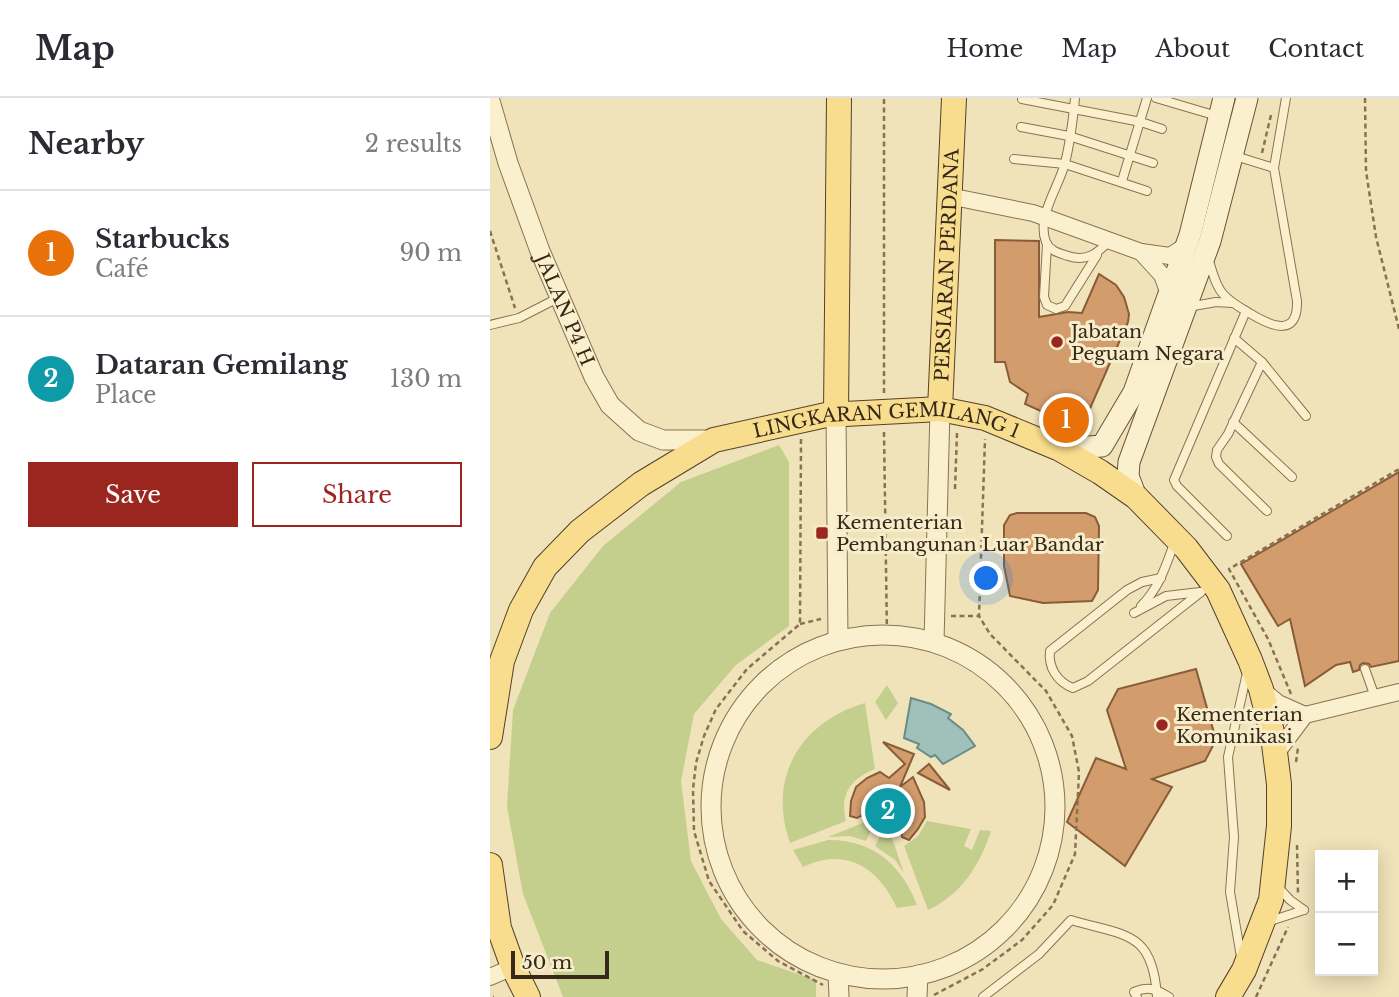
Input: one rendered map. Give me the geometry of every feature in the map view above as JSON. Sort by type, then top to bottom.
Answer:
[{"type":"main road","points":[[836,414],[839,98]]},
{"type":"main road","name":"PERSIARAN PERDANA","points":[[940,409],[954,98]]},
{"type":"main road","points":[[1060,449],[1102,446],[1134,392],[1169,294],[1196,249],[1232,156],[1247,98]]},
{"type":"main road","points":[[1136,497],[1128,475],[1129,462],[1188,307],[1222,107]]},
{"type":"main road","name":"LINGKARAN GEMILANG 1","points":[[490,737],[502,661],[521,610],[545,567],[605,509],[641,484],[714,440],[802,420],[836,414],[940,409],[985,418],[1060,449],[1136,497],[1176,538],[1250,660],[1270,722],[1279,784],[1279,826],[1272,900],[1244,970],[1228,997]]},
{"type":"main road","points":[[490,865],[495,922],[528,997]]},
{"type":"street","name":"JALAN P4 H","points":[[490,101],[513,176],[559,298],[594,377],[610,405],[639,431],[663,440],[714,440]]},
{"type":"street","points":[[949,196],[1045,217],[1104,246],[1170,256],[1196,249]]},
{"type":"street","points":[[1141,252],[1162,275],[1169,294]]},
{"type":"street","name":"PERSIARAN PERDANA","points":[[934,642],[940,409]]},
{"type":"street","points":[[836,414],[838,640]]},
{"type":"street","points":[[887,635],[934,642],[966,656],[995,676],[1019,701],[1038,730],[1050,763],[1055,797],[1054,832],[1045,866],[1030,897],[982,947],[951,964],[918,975],[836,986],[772,939],[745,912],[726,880],[713,845],[709,807],[714,770],[726,734],[745,702],[772,675],[803,654],[838,640],[887,635]]},
{"type":"street","points":[[1261,689],[1278,702],[1305,715]]},
{"type":"street","points":[[1275,755],[1305,715],[1399,692]]},
{"type":"street","points":[[490,977],[513,967]]},
{"type":"street","points":[[917,997],[918,975]]},
{"type":"lane","points":[[1074,98],[1065,164],[1045,217],[1044,232],[1047,244],[1044,298],[1047,305],[1056,309],[1065,306],[1104,246]]},
{"type":"lane","points":[[1122,181],[1147,98]]},
{"type":"lane","points":[[1156,98],[1222,107]]},
{"type":"lane","points":[[1196,249],[1221,292],[1231,303],[1263,321],[1281,327],[1295,318],[1297,308],[1274,168],[1286,98]]},
{"type":"lane","points":[[1022,99],[1141,122],[1162,129]]},
{"type":"lane","points":[[1021,127],[1069,136],[1153,163]]},
{"type":"lane","points":[[1232,156],[1274,168]]},
{"type":"lane","points":[[1014,159],[1065,164],[1147,191]]},
{"type":"lane","points":[[1047,244],[1054,252],[1086,259],[1104,246]]},
{"type":"lane","points":[[490,326],[519,318],[559,298]]},
{"type":"lane","points":[[1188,307],[1216,302],[1231,303]]},
{"type":"lane","points":[[1227,536],[1174,480],[1246,311]]},
{"type":"lane","points":[[1234,338],[1262,362],[1306,416]]},
{"type":"lane","points":[[1262,362],[1217,450],[1216,457],[1219,464],[1267,512]]},
{"type":"lane","points":[[1233,422],[1292,477]]},
{"type":"lane","points":[[1176,538],[1169,564],[1153,594],[1135,613],[1166,596],[1211,594]]},
{"type":"lane","points":[[1161,579],[1142,582],[1127,590],[1050,650],[1049,661],[1057,677],[1065,685],[1073,688],[1088,681],[1211,594]]},
{"type":"lane","points":[[1244,970],[1230,892],[1234,837],[1228,765],[1250,660]]},
{"type":"lane","points":[[1365,669],[1375,697]]},
{"type":"lane","points":[[1264,924],[1304,910],[1290,900],[1274,882]]},
{"type":"lane","points":[[982,997],[1039,954],[1071,920],[1130,936],[1143,948],[1155,971],[1157,993]]},
{"type":"lane","points":[[1137,997],[1134,992],[1144,988],[1169,997]]},
{"type":"path","points":[[884,98],[887,635]]},
{"type":"path","points":[[1365,98],[1366,171],[1376,237],[1399,329]]},
{"type":"path","points":[[1259,164],[1272,111]]},
{"type":"path","points":[[490,231],[506,287],[519,318]]},
{"type":"path","points":[[931,997],[984,969],[1022,940],[1053,905],[1075,854],[1079,772],[1072,736],[1046,691],[990,634],[979,616],[985,418]]},
{"type":"path","points":[[800,624],[802,420]]},
{"type":"path","points":[[1229,569],[1399,469]]},
{"type":"path","points":[[951,616],[979,616]]},
{"type":"path","points":[[825,618],[800,624],[747,670],[716,709],[696,763],[693,789],[694,831],[709,881],[743,931],[778,961],[836,986]]},
{"type":"green space","points":[[779,445],[789,462],[789,626],[736,665],[694,714],[681,781],[691,861],[721,919],[757,960],[816,980],[816,997],[563,997],[523,894],[507,807],[513,710],[550,613],[603,546],[681,482]]},
{"type":"green space","points":[[887,685],[898,703],[886,720],[875,702]]},
{"type":"green space","points":[[865,703],[875,769],[859,777],[849,789],[844,803],[846,821],[790,843],[784,819],[783,796],[786,775],[794,756],[823,724],[842,712]]},
{"type":"green space","points":[[927,821],[971,829],[964,846],[972,850],[980,830],[991,831],[968,878],[940,904],[928,910],[904,846],[918,836]]},
{"type":"green space","points":[[865,822],[871,830],[866,841],[850,836],[828,837]]},
{"type":"green space","points":[[890,832],[904,873],[895,860],[875,846],[881,834]]},
{"type":"green space","points":[[828,840],[858,844],[883,857],[903,878],[917,905],[897,908],[890,894],[871,872],[847,860],[819,861],[803,867],[793,850]]},
{"type":"water","points":[[911,698],[951,714],[948,718],[963,730],[975,746],[943,764],[935,755],[931,757],[917,748],[919,744],[904,738]]},
{"type":"water","points":[[885,797],[891,800],[894,806],[891,812],[885,815],[879,812],[876,806],[879,800]]},
{"type":"building","name":"Jabatan Peguam Negara","points":[[995,240],[1039,241],[1039,317],[1068,312],[1082,313],[1099,274],[1116,285],[1124,297],[1129,314],[1128,322],[1081,429],[1025,404],[1028,394],[1010,382],[1005,362],[995,362]]},
{"type":"building","points":[[1399,472],[1399,661],[1371,667],[1363,663],[1359,670],[1353,672],[1350,662],[1336,665],[1305,686],[1290,619],[1278,626],[1241,564]]},
{"type":"building","points":[[1086,513],[1095,517],[1099,526],[1098,590],[1092,601],[1043,603],[1010,596],[1004,566],[1004,525],[1010,515]]},
{"type":"building","points":[[1196,669],[1216,740],[1205,761],[1152,779],[1172,787],[1125,866],[1067,822],[1096,758],[1126,769],[1107,710],[1118,689]]},
{"type":"building","points":[[883,742],[914,754],[900,787],[913,777],[924,802],[925,817],[909,840],[902,837],[901,827],[909,817],[910,805],[900,788],[887,786],[875,789],[866,800],[866,813],[857,818],[850,816],[856,787],[880,772],[889,778],[905,764]]},
{"type":"building","points":[[929,764],[950,790],[918,773]]},
{"type":"place","name":"Jabatan Peguam Negara","points":[[1057,342]]},
{"type":"place","name":"Starbucks","points":[[1066,420]]},
{"type":"place","name":"Kementerian Pembangunan Luar Bandar","points":[[822,533]]},
{"type":"place","name":"Kementerian Komunikasi","points":[[1162,725]]},
{"type":"place","name":"Dataran Gemilang","points":[[888,811]]}]
